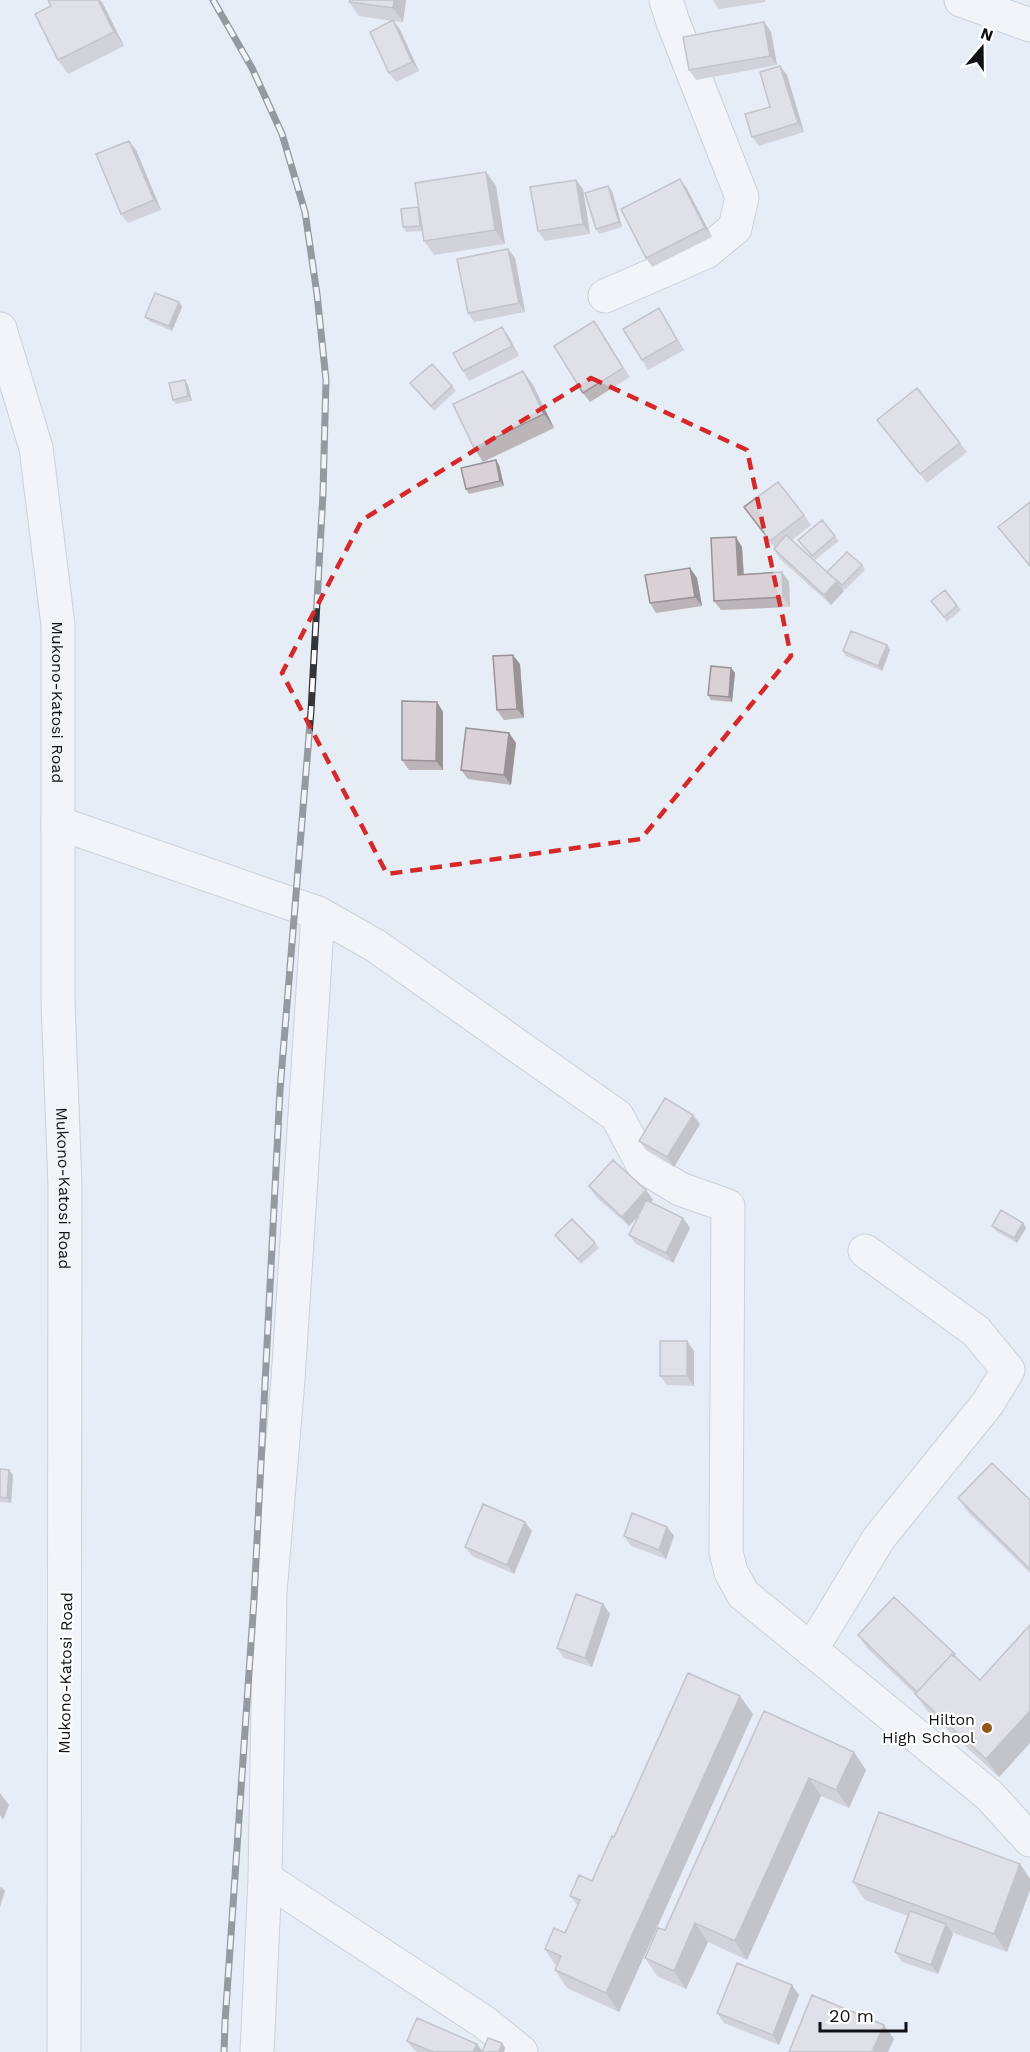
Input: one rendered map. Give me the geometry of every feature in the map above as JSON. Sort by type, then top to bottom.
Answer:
[{"type":"street","points":[[605,296],[706,252],[735,228],[742,197],[666,0]]},
{"type":"street","points":[[961,0],[1030,25]]},
{"type":"street","name":"Mukono-Katosi Road","points":[[0,329],[36,448],[56,613],[58,1003],[65,1185],[64,2052]]},
{"type":"street","points":[[58,823],[318,913],[376,946],[617,1116],[644,1167],[680,1189],[728,1206],[726,1552],[731,1572],[743,1594],[989,1795],[1030,1840]]},
{"type":"street","points":[[257,2052],[265,1878],[270,1593],[288,1380],[318,913]]},
{"type":"street","points":[[811,1650],[879,1538],[988,1403],[1008,1370],[976,1331],[865,1251]]},
{"type":"street","points":[[265,1878],[484,2022],[522,2052]]},
{"type":"highlighted area","points":[[591,378],[747,450],[791,656],[641,839],[387,874],[282,673],[362,520]]},
{"type":"building","points":[[48,0],[98,0],[114,32],[58,60],[35,14],[51,6]]},
{"type":"building","points":[[350,0],[394,0],[393,8],[349,2]]},
{"type":"building","points":[[393,20],[412,62],[389,73],[370,32]]},
{"type":"building","points":[[764,22],[770,56],[689,70],[683,37]]},
{"type":"building","points":[[780,66],[798,123],[752,137],[745,114],[770,107],[760,72]]},
{"type":"building","points":[[129,141],[154,200],[121,214],[96,154]]},
{"type":"building","points":[[486,172],[495,230],[424,241],[415,183]]},
{"type":"building","points":[[680,179],[705,228],[646,258],[621,209]]},
{"type":"building","points":[[576,180],[583,224],[538,231],[530,187]]},
{"type":"building","points":[[608,186],[619,222],[596,229],[585,193]]},
{"type":"building","points":[[418,207],[420,226],[403,227],[401,209]]},
{"type":"building","points":[[508,249],[519,303],[468,313],[457,259]]},
{"type":"building","points":[[155,293],[179,302],[169,326],[145,317]]},
{"type":"building","points":[[659,308],[677,340],[642,360],[623,329]]},
{"type":"building","points":[[594,321],[623,368],[583,393],[554,346]]},
{"type":"building","points":[[502,327],[512,346],[463,371],[453,353]]},
{"type":"building","points":[[432,364],[452,386],[431,406],[410,383]]},
{"type":"building","points":[[523,371],[544,414],[474,448],[453,404]]},
{"type":"building","points":[[185,380],[188,396],[173,400],[169,383]]},
{"type":"building","points":[[917,388],[960,443],[920,474],[877,420]]},
{"type":"building","points":[[496,460],[500,481],[466,489],[461,468]]},
{"type":"building","points":[[778,482],[804,515],[770,541],[744,507]]},
{"type":"building","points":[[1030,502],[1030,566],[998,527]]},
{"type":"building","points":[[822,520],[835,536],[812,556],[798,540]]},
{"type":"building","points":[[786,535],[837,581],[824,595],[774,549]]},
{"type":"building","points":[[736,537],[738,575],[782,572],[783,597],[714,601],[711,538]]},
{"type":"building","points":[[847,552],[862,565],[842,585],[827,572]]},
{"type":"building","points":[[690,568],[695,597],[650,603],[645,575]]},
{"type":"building","points":[[945,590],[957,606],[944,617],[931,601]]},
{"type":"building","points":[[851,631],[887,645],[878,666],[843,651]]},
{"type":"building","points":[[513,655],[517,709],[497,710],[493,656]]},
{"type":"building","points":[[711,666],[731,668],[729,697],[708,695]]},
{"type":"building","points":[[402,701],[437,702],[436,761],[402,760]]},
{"type":"building","points":[[466,728],[509,733],[504,775],[461,770]]},
{"type":"building","points":[[665,1098],[693,1115],[667,1157],[639,1141]]},
{"type":"building","points":[[613,1160],[646,1190],[622,1217],[589,1186]]},
{"type":"building","points":[[646,1200],[683,1218],[666,1253],[629,1235]]},
{"type":"building","points":[[1001,1210],[1023,1223],[1014,1238],[992,1226]]},
{"type":"building","points":[[572,1219],[595,1243],[578,1259],[555,1235]]},
{"type":"building","points":[[660,1341],[687,1341],[687,1376],[660,1376]]},
{"type":"building","points":[[992,1463],[1030,1500],[1030,1569],[958,1498]]},
{"type":"building","points":[[0,1469],[9,1470],[7,1498],[0,1497]]},
{"type":"building","points":[[483,1504],[525,1522],[507,1565],[465,1547]]},
{"type":"building","points":[[632,1513],[667,1527],[659,1550],[624,1536]]},
{"type":"building","points":[[576,1594],[603,1604],[585,1658],[557,1648]]},
{"type":"building","points":[[894,1597],[955,1654],[953,1656],[952,1654],[917,1692],[858,1635]]},
{"type":"building","name":"Hilton High School","points":[[1030,1625],[1030,1711],[986,1759],[915,1694],[952,1654],[980,1680]]},
{"type":"building","points":[[688,1673],[740,1696],[606,1993],[555,1970],[561,1956],[545,1949],[554,1928],[565,1933],[580,1900],[570,1896],[579,1875],[592,1881]]},
{"type":"building","points":[[764,1711],[854,1752],[836,1790],[809,1778],[735,1941],[695,1923],[674,1971],[645,1958],[658,1928],[665,1930]]},
{"type":"building","points":[[879,1812],[1020,1864],[994,1934],[853,1882]]},
{"type":"building","points":[[910,1911],[946,1924],[931,1965],[895,1952]]},
{"type":"building","points":[[737,1963],[792,1985],[773,2035],[717,2013]]},
{"type":"building","points":[[812,1995],[884,2025],[872,2052],[789,2052]]},
{"type":"building","points":[[417,2018],[477,2044],[473,2052],[433,2052],[407,2041]]},
{"type":"building","points":[[488,2038],[502,2043],[499,2052],[482,2052]]},
{"type":"railway","points":[[213,0],[252,68],[282,134],[305,212],[326,380],[323,493],[311,711],[280,1090],[254,1600],[224,2052]]},
{"type":"place","name":"Hilton High School","points":[[987,1728]]}]
